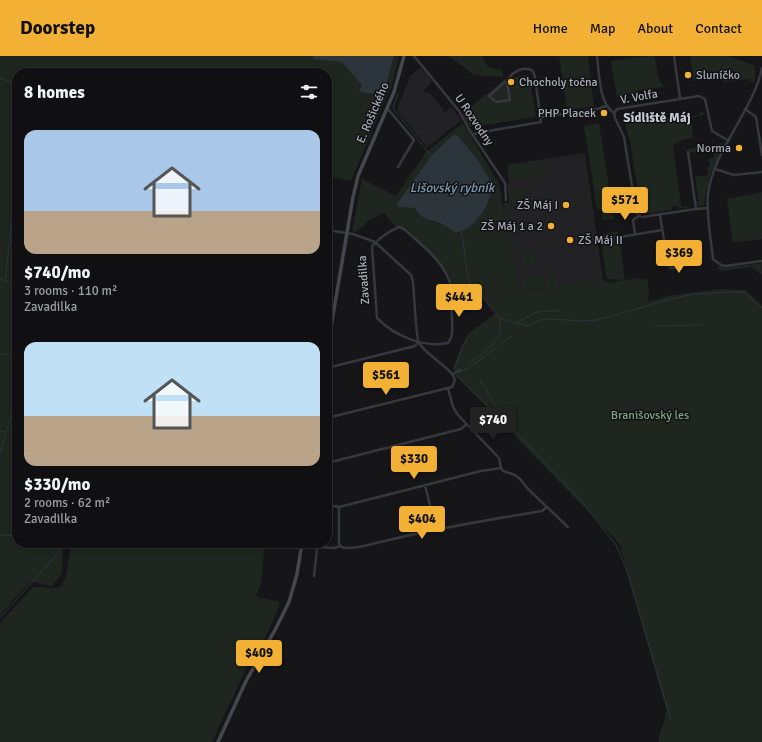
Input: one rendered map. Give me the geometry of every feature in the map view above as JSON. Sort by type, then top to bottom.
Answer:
[{"type":"street","name":"E. Rošického","points":[[358,176],[399,78],[404,56]]},
{"type":"street","name":"U Rozvodny","points":[[414,56],[459,111],[505,183],[506,200]]},
{"type":"street","name":"V. Volfa","points":[[596,56],[606,106],[614,113],[617,109],[699,96],[705,99],[712,131],[728,141]]},
{"type":"street","points":[[674,56],[680,98]]},
{"type":"street","points":[[762,68],[756,88],[715,169],[708,194],[713,259],[721,266],[762,261]]},
{"type":"street","points":[[507,82],[510,100],[496,102],[489,96],[507,82],[510,75],[516,71],[524,69],[532,70],[535,77],[541,117]]},
{"type":"street","name":"V. Volfa","points":[[473,135],[477,133],[538,123],[540,122],[541,117],[597,109],[606,106]]},
{"type":"street","points":[[387,108],[414,140],[398,167]]},
{"type":"street","points":[[745,109],[756,117],[762,155]]},
{"type":"street","points":[[614,113],[624,136],[636,211],[639,216]]},
{"type":"street","points":[[688,152],[696,209]]},
{"type":"street","points":[[715,169],[734,176],[762,172]]},
{"type":"street","name":"Zavadilka","points":[[332,320],[346,233],[358,176]]},
{"type":"street","points":[[635,234],[632,220],[639,216],[660,215],[708,208]]},
{"type":"street","points":[[660,215],[668,265],[671,268],[675,268],[677,261],[666,252]]},
{"type":"street","name":"Zavadilka","points":[[399,227],[404,228],[435,258],[446,274],[451,286],[451,339],[448,343],[430,345],[418,342],[389,327],[377,318],[372,247],[376,242],[390,230],[399,227]]},
{"type":"street","points":[[620,237],[662,230]]},
{"type":"street","name":"Zavadilka","points":[[332,231],[346,233],[376,242],[412,278],[418,342],[453,374]]},
{"type":"street","points":[[332,367],[415,346],[418,342]]},
{"type":"street","points":[[332,417],[448,388],[454,384],[456,380],[453,374],[460,370]]},
{"type":"street","points":[[448,388],[453,407],[458,415],[499,458],[503,471],[515,475],[521,480],[568,527]]},
{"type":"street","points":[[332,462],[461,429],[467,424]]},
{"type":"street","points":[[332,506],[339,507],[481,471],[501,468]]},
{"type":"street","points":[[425,485],[436,530]]},
{"type":"street","points":[[339,507],[340,546]]},
{"type":"street","points":[[332,548],[363,546],[436,530],[542,511],[547,507]]},
{"type":"street","points":[[218,742],[246,682],[275,630],[288,602],[297,574],[301,548]]},
{"type":"street","points":[[314,576],[318,548]]},
{"type":"shaded area","points":[[421,67],[432,81],[423,92],[431,94],[445,112],[452,107],[461,120],[427,148],[397,110],[410,76]]},
{"type":"shaded area","name":"ZŠ Máj 1 a 2","points":[[585,153],[603,279],[519,292],[511,238],[508,239],[504,214],[503,203],[509,202],[507,165]]},
{"type":"green space","points":[[0,56],[313,56],[312,57],[342,62],[362,85],[359,90],[372,94],[386,86],[394,56],[399,56],[393,81],[351,181],[332,177],[332,68],[12,68],[12,548],[63,548],[62,573],[52,586],[31,581],[0,615]]},
{"type":"green space","points":[[448,56],[482,56],[488,67],[502,70],[503,77],[474,75]]},
{"type":"green space","points":[[559,56],[588,56],[594,107],[567,109]]},
{"type":"green space","points":[[647,56],[655,57],[659,78],[666,88],[661,87],[646,89],[637,91],[637,94],[633,93],[617,97],[611,61]]},
{"type":"green space","points":[[690,56],[729,56],[755,66],[755,79],[752,84],[752,81],[749,81],[749,79],[723,82],[722,77],[694,81]]},
{"type":"green space","points":[[527,75],[530,80],[536,117],[470,127],[462,114],[505,79]]},
{"type":"green space","points":[[683,111],[684,117],[700,115],[700,112],[703,112],[704,115],[691,118],[693,138],[679,141],[679,143],[674,144],[673,146],[681,205],[682,207],[689,207],[678,209],[678,206],[672,207],[672,210],[642,214],[637,186],[651,196],[637,185],[631,145],[625,124],[677,117],[677,123],[678,112]]},
{"type":"green space","name":"Branišovský les","points":[[463,123],[499,184],[508,238],[511,238],[519,292],[546,288],[544,275],[556,273],[558,286],[603,279],[607,283],[624,280],[608,279],[606,277],[601,239],[602,234],[618,231],[625,280],[640,278],[640,280],[647,278],[649,292],[648,302],[668,296],[719,289],[746,290],[762,306],[762,742],[659,742],[665,713],[667,712],[619,543],[456,376],[453,369],[461,347],[468,334],[496,313],[483,298],[470,291],[465,294],[453,295],[449,275],[436,257],[406,228],[395,226],[384,213],[370,220],[356,232],[352,231],[362,179],[396,196],[426,152]],"holes":[[[453,135],[457,135],[478,160],[492,184],[443,224],[428,219],[421,215],[415,208],[398,207],[396,205],[431,156]]]},
{"type":"green space","points":[[599,123],[614,219],[603,220],[601,209],[597,209],[584,126]]},
{"type":"green space","points":[[724,143],[709,178],[704,205],[699,207],[696,202],[699,202],[695,177],[708,175],[707,167],[710,166],[709,159],[714,157],[713,150],[689,153],[688,149]]},
{"type":"green space","points":[[545,159],[548,175],[509,180],[507,165]]},
{"type":"green space","points":[[524,188],[526,202],[512,204],[510,190]]},
{"type":"green space","points":[[762,192],[762,239],[733,243],[727,199]]},
{"type":"green space","points":[[533,251],[536,265],[523,267],[521,253]]},
{"type":"green space","points":[[762,263],[762,275],[751,267],[721,271],[716,266],[725,268]]},
{"type":"green space","points":[[543,274],[544,286],[522,289],[520,277]]},
{"type":"green space","points":[[71,548],[264,548],[261,583],[256,596],[278,601],[279,607],[264,640],[245,671],[212,742],[0,742],[0,623],[33,587],[58,588],[62,585],[66,574]]},
{"type":"water","points":[[313,56],[394,56],[386,86],[372,94],[360,92],[359,90],[362,85],[342,62],[314,59]]},
{"type":"water","name":"Lišovský rybník","points":[[453,135],[457,135],[478,160],[492,184],[489,200],[476,221],[463,231],[455,233],[440,223],[425,219],[415,208],[398,207],[396,205],[431,156]]},
{"type":"waterway","points":[[0,78],[12,83]]},
{"type":"waterway","points":[[387,86],[391,87]]},
{"type":"waterway","points":[[398,93],[393,108],[431,156]]},
{"type":"waterway","points":[[5,281],[12,217]]},
{"type":"waterway","points":[[461,232],[467,274],[472,289],[484,299],[499,318],[527,326],[540,320],[550,319],[583,321],[597,320],[694,294],[742,292],[762,308]]},
{"type":"waterway","points":[[0,279],[12,283]]},
{"type":"waterway","points":[[516,323],[539,311],[559,311]]},
{"type":"waterway","points":[[469,363],[487,350],[497,339],[501,326],[499,318]]},
{"type":"waterway","points":[[655,326],[701,325]]},
{"type":"waterway","points":[[500,345],[511,336]]},
{"type":"waterway","points":[[454,369],[468,337]]},
{"type":"waterway","points":[[459,372],[469,368],[497,347]]},
{"type":"waterway","points":[[0,353],[12,357]]},
{"type":"waterway","points":[[456,375],[491,409]]},
{"type":"waterway","points":[[480,380],[498,409],[500,416],[580,499],[616,545],[627,571],[671,720]]},
{"type":"waterway","points":[[0,453],[12,412]]},
{"type":"waterway","points":[[0,431],[5,432]]},
{"type":"waterway","points":[[0,535],[12,536]]},
{"type":"waterway","points":[[0,618],[63,548]]},
{"type":"place","name":"Sluníčko","points":[[688,75]]},
{"type":"place","name":"Chocholy točna","points":[[511,82]]},
{"type":"place","name":"PHP Placek","points":[[604,113]]},
{"type":"place","name":"Norma","points":[[739,148]]},
{"type":"place","name":"ZŠ Máj I","points":[[566,205]]},
{"type":"place","name":"ZŠ Máj 1 a 2","points":[[551,226]]},
{"type":"place","name":"ZŠ Máj II","points":[[570,240]]},
{"type":"district","name":"Sídliště Máj","points":[[657,118]]}]
